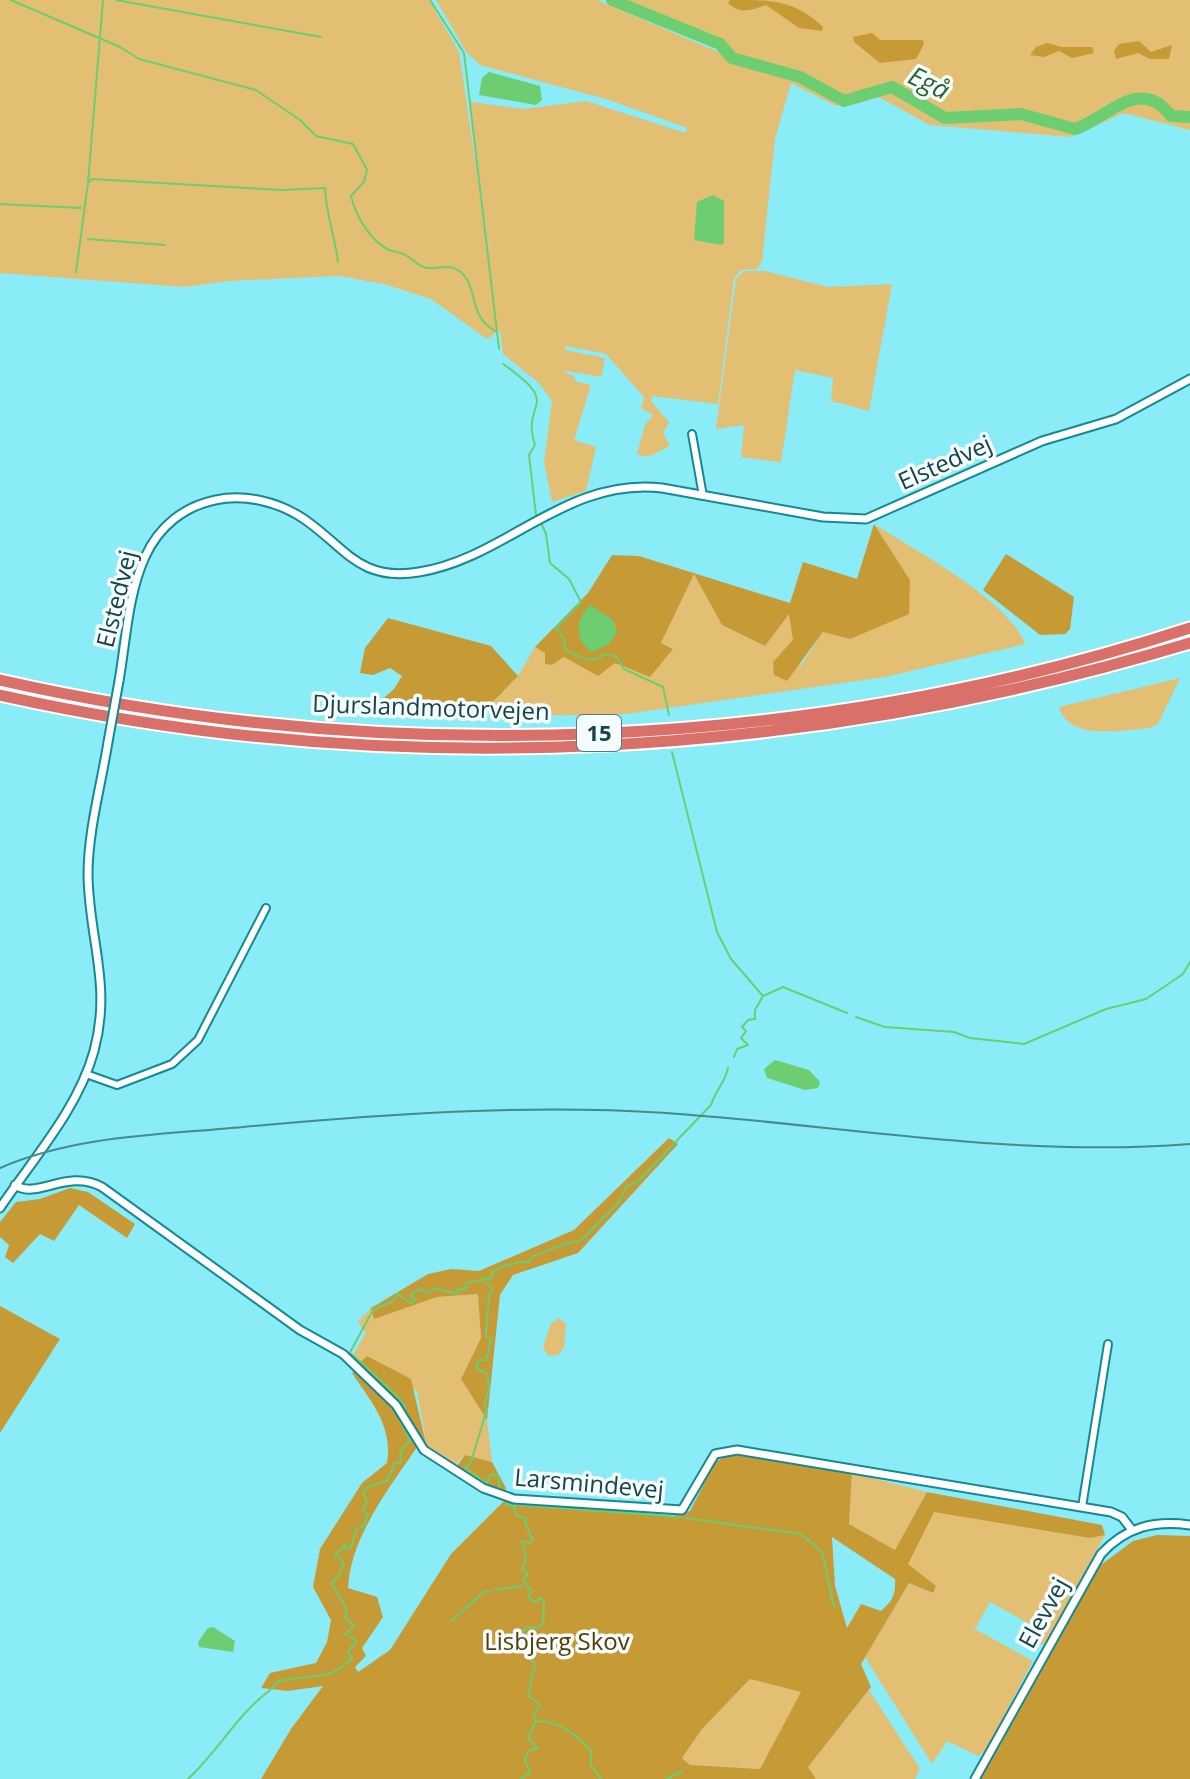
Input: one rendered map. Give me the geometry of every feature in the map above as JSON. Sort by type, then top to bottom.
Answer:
[{"type":"highway","name":"Djurslandmotorvejen","points":[[0,680],[140,707],[281,724],[432,733],[585,733],[737,722],[880,703],[1052,667],[1190,628]]},
{"type":"highway","name":"Djurslandmotorvejen","points":[[0,695],[152,723],[277,738],[433,748],[588,748],[737,737],[885,716],[1055,681],[1190,643]]},
{"type":"street","name":"Elstedvej","points":[[0,1208],[65,1112],[94,1053],[103,1002],[103,976],[88,874],[135,589],[150,547],[174,519],[213,500],[241,497],[271,502],[306,521],[349,559],[371,569],[419,572],[454,560],[586,497],[656,487],[823,517],[866,519],[1042,441],[1116,419],[1190,379]]},
{"type":"street","points":[[692,434],[703,496]]},
{"type":"street","points":[[86,1074],[117,1085],[181,1058],[206,1028],[266,908]]},
{"type":"street","name":"Larsmindevej","points":[[15,1185],[21,1189],[36,1189],[80,1179],[102,1187],[300,1330],[343,1354],[396,1405],[424,1450],[500,1496],[682,1510],[715,1454],[737,1450],[1117,1514],[1132,1530]]},
{"type":"street","points":[[1082,1507],[1108,1344]]},
{"type":"street","points":[[1132,1530],[1156,1523],[1190,1525]]},
{"type":"street","name":"Elevvej","points":[[975,1779],[1094,1565],[1110,1544],[1132,1530]]},
{"type":"shaded area","points":[[0,0],[429,0],[459,52],[490,259],[470,102],[524,109],[586,101],[686,133],[687,128],[609,100],[480,65],[467,53],[436,0],[597,0],[730,57],[719,44],[612,0],[1190,0],[1190,130],[1124,113],[1070,137],[930,125],[875,95],[836,106],[791,83],[775,139],[762,261],[757,269],[741,270],[734,279],[718,404],[652,396],[651,401],[669,422],[663,433],[670,446],[647,457],[637,454],[645,425],[653,415],[641,408],[644,397],[606,354],[566,346],[565,350],[605,358],[601,377],[562,370],[575,377],[575,381],[591,385],[574,440],[596,447],[586,491],[552,502],[544,462],[552,401],[539,383],[503,354],[500,330],[487,339],[431,299],[384,284],[339,276],[228,281],[185,287],[0,273]]},
{"type":"shaded area","points":[[489,72],[540,86],[542,100],[536,105],[479,95],[482,78]]},
{"type":"shaded area","points":[[713,195],[724,201],[724,243],[721,245],[694,240],[697,202]]},
{"type":"shaded area","points":[[744,271],[765,271],[828,287],[892,284],[869,411],[831,401],[833,378],[795,370],[781,462],[741,457],[744,425],[716,429],[736,279]]},
{"type":"shaded area","points":[[874,524],[981,594],[1016,628],[1025,644],[885,677],[626,714],[515,716],[485,710],[518,676],[535,647],[546,653],[545,663],[552,665],[564,657],[615,663],[673,649],[661,643],[694,573],[722,625],[765,646],[789,613],[800,667],[823,632],[832,632],[910,580]]},
{"type":"shaded area","points":[[590,605],[613,620],[617,632],[609,644],[593,652],[582,642],[579,630],[581,617]]},
{"type":"shaded area","points":[[1180,678],[1158,724],[1149,728],[1085,730],[1065,718],[1059,707]]},
{"type":"shaded area","points":[[775,1060],[809,1070],[820,1082],[818,1088],[805,1090],[767,1078],[764,1069]]},
{"type":"shaded area","points":[[478,1294],[481,1338],[461,1379],[487,1420],[492,1462],[465,1455],[454,1466],[427,1448],[417,1391],[368,1356],[359,1364],[352,1357],[366,1333],[358,1322],[371,1308],[375,1318],[437,1297]]},
{"type":"shaded area","points":[[559,1318],[566,1324],[564,1348],[558,1355],[548,1356],[543,1347],[551,1323]]},
{"type":"shaded area","points":[[852,1473],[927,1492],[895,1550],[849,1524]]},
{"type":"shaded area","points":[[934,1511],[1090,1538],[1105,1535],[1046,1642],[1041,1645],[1030,1624],[990,1602],[975,1629],[1033,1661],[986,1750],[978,1756],[947,1741],[932,1764],[865,1657],[909,1583],[932,1593],[936,1587],[907,1564]]},
{"type":"shaded area","points":[[213,1627],[235,1641],[233,1652],[199,1647],[198,1642],[208,1628]]},
{"type":"shaded area","points":[[750,1679],[802,1692],[760,1769],[690,1765],[682,1758],[702,1729]]},
{"type":"shaded area","points":[[869,1690],[920,1769],[915,1779],[816,1779],[807,1768]]},
{"type":"green space","points":[[730,0],[782,3],[812,18],[823,27],[822,31],[799,28],[766,5],[742,10],[728,3]]},
{"type":"green space","points":[[872,33],[880,40],[923,40],[924,44],[916,59],[880,63],[854,42],[853,37]]},
{"type":"green space","points":[[1139,41],[1151,52],[1172,45],[1169,59],[1150,59],[1138,53],[1116,59],[1114,51],[1119,44]]},
{"type":"green space","points":[[1047,43],[1062,47],[1092,47],[1094,53],[1072,58],[1059,51],[1044,57],[1030,55],[1036,47]]},
{"type":"green space","points":[[874,524],[910,580],[909,614],[850,639],[823,632],[787,681],[774,675],[773,662],[793,640],[789,614],[765,646],[722,625],[694,574],[661,643],[673,649],[650,677],[615,663],[598,676],[564,657],[552,665],[545,664],[545,653],[535,647],[588,593],[612,555],[639,556],[790,603],[803,562],[857,579]]},
{"type":"green space","points":[[1006,554],[1074,597],[1070,629],[1065,634],[1040,635],[983,590]]},
{"type":"green space","points":[[388,618],[491,646],[518,676],[485,710],[370,710],[394,689],[402,676],[390,668],[373,675],[360,673],[365,648]]},
{"type":"green space","points":[[669,1138],[678,1144],[578,1253],[513,1275],[500,1295],[487,1420],[461,1379],[481,1338],[478,1294],[437,1297],[374,1319],[371,1308],[428,1274],[451,1269],[479,1271],[574,1230]]},
{"type":"green space","points":[[70,1188],[88,1192],[135,1224],[127,1238],[79,1205],[54,1241],[40,1234],[13,1263],[5,1257],[9,1245],[0,1237],[0,1222],[16,1202],[40,1199]]},
{"type":"green space","points":[[0,1306],[60,1339],[0,1433]]},
{"type":"green space","points":[[367,1356],[411,1379],[427,1448],[405,1410],[359,1364]]},
{"type":"green space","name":"Lisbjerg Skov","points":[[357,1369],[402,1419],[417,1447],[373,1514],[356,1550],[351,1569],[348,1588],[377,1597],[383,1617],[362,1648],[366,1656],[355,1667],[358,1672],[390,1650],[451,1554],[504,1501],[673,1516],[690,1511],[715,1462],[729,1454],[852,1473],[849,1524],[895,1550],[927,1492],[1102,1525],[1105,1535],[1090,1538],[934,1512],[908,1564],[936,1586],[933,1593],[909,1583],[861,1664],[871,1687],[808,1767],[816,1779],[261,1779],[291,1729],[323,1686],[288,1691],[261,1688],[270,1673],[316,1663],[327,1642],[331,1620],[313,1587],[320,1549],[362,1483],[387,1463],[384,1426],[352,1373]],"holes":[[[832,1537],[895,1579],[891,1601],[881,1611],[861,1604],[847,1628],[835,1586]],[[750,1679],[801,1692],[760,1769],[690,1765],[682,1758],[702,1729]]]},
{"type":"green space","points":[[465,1455],[492,1462],[506,1488],[503,1494],[457,1466]]},
{"type":"green space","points":[[1157,1535],[1190,1536],[1190,1779],[979,1779],[1098,1567],[1133,1541]]},
{"type":"waterway","points":[[11,0],[120,47],[139,59],[256,90],[300,120],[316,136],[353,144],[367,170],[364,182],[351,196],[356,212],[370,234],[382,246],[422,266],[458,270],[469,283],[480,316],[495,331]]},
{"type":"waterway","points":[[76,272],[88,183],[103,0]]},
{"type":"waterway","points":[[116,0],[321,37]]},
{"type":"waterway","points":[[430,0],[464,53],[499,349]]},
{"type":"waterway","name":"Egå","points":[[612,0],[720,44],[732,58],[800,77],[844,101],[892,87],[945,118],[1021,114],[1075,129],[1135,99],[1147,99],[1159,104],[1171,116],[1190,117]]},
{"type":"waterway","points":[[88,183],[92,179],[281,190],[325,188],[338,262]]},
{"type":"waterway","points":[[0,204],[81,208]]},
{"type":"waterway","points":[[88,239],[165,245]]},
{"type":"waterway","points":[[503,364],[522,378],[536,397],[532,419],[535,445],[529,455],[536,515]]},
{"type":"waterway","points":[[541,523],[546,534],[550,563],[569,579],[581,602],[556,628],[564,639],[565,650],[590,660],[605,654],[617,657],[624,669],[663,687],[669,715]]},
{"type":"waterway","points":[[672,752],[717,932],[731,959],[763,996],[755,1010],[755,1019],[748,1020],[742,1027],[746,1031],[741,1038],[748,1045],[737,1049],[734,1057]]},
{"type":"waterway","points":[[856,1017],[885,1027],[954,1032],[970,1038],[1024,1044],[1106,1009],[1146,999],[1183,974],[1190,962]]},
{"type":"waterway","points":[[763,996],[783,987],[847,1013]]},
{"type":"waterway","points":[[349,1354],[373,1310],[392,1302],[398,1294],[410,1303],[416,1300],[410,1295],[421,1289],[427,1293],[434,1288],[458,1294],[458,1288],[466,1290],[466,1283],[492,1278],[491,1273],[504,1267],[529,1262],[533,1256],[580,1241],[618,1203],[627,1186],[637,1182],[711,1105],[728,1068]]},
{"type":"waterway","points":[[484,1278],[493,1290],[489,1294],[486,1336],[491,1339],[486,1360],[479,1360],[476,1368],[487,1374],[489,1389],[484,1405],[487,1409],[471,1462],[465,1468],[487,1483],[491,1474],[498,1476],[500,1490]]},
{"type":"waterway","points":[[350,1353],[405,1407]]},
{"type":"waterway","points":[[188,1779],[247,1711],[277,1683],[324,1675],[342,1667],[352,1658],[348,1651],[357,1641],[345,1634],[354,1626],[345,1618],[347,1610],[332,1583],[341,1573],[343,1561],[335,1555],[346,1544],[346,1549],[351,1548],[356,1529],[363,1526],[368,1515],[362,1510],[367,1502],[363,1493],[368,1487],[387,1481],[395,1463],[400,1463],[401,1451],[410,1440],[400,1420]]},
{"type":"waterway","points":[[506,1504],[680,1517]]},
{"type":"waterway","points":[[505,1505],[514,1506],[516,1515],[526,1519],[533,1540],[530,1543],[522,1541],[526,1559],[522,1569],[528,1575],[523,1579],[531,1591],[528,1598],[536,1602],[540,1598],[544,1601],[543,1623],[537,1628],[526,1627],[520,1638],[519,1648],[526,1649],[535,1665],[528,1696],[540,1705],[533,1715],[536,1721],[528,1739],[538,1748],[528,1751],[525,1760],[530,1772],[521,1779]]},
{"type":"waterway","points":[[685,1518],[801,1534],[822,1552],[834,1607]]},
{"type":"waterway","points":[[496,1590],[523,1586]]},
{"type":"waterway","points":[[451,1621],[484,1592],[491,1591]]},
{"type":"waterway","points":[[538,1721],[568,1730],[591,1750],[591,1765],[601,1779]]},
{"type":"waterway","points":[[667,1779],[682,1771]]},
{"type":"tram line","points":[[0,1168],[58,1149],[119,1138],[349,1118],[507,1110],[666,1113],[993,1144],[1058,1147],[1190,1144]]}]
